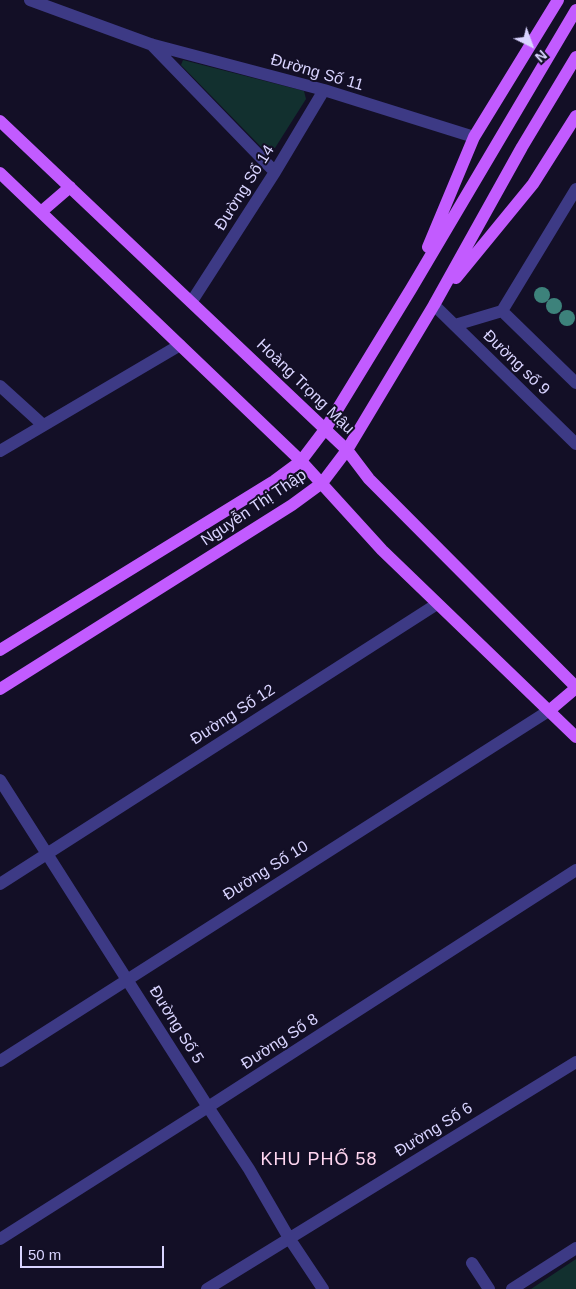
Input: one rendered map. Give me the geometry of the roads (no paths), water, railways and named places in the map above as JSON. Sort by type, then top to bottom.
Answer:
[{"type":"main road","points":[[411,288],[474,137],[558,0]]},
{"type":"main road","name":"Nguyễn Thị Thập","points":[[0,650],[274,481],[301,461],[326,428],[576,10]]},
{"type":"main road","name":"Nguyễn Thị Thập","points":[[0,689],[292,506],[322,483],[347,450],[434,305],[522,148],[576,57]]},
{"type":"main road","points":[[434,305],[532,184],[576,116]]},
{"type":"main road","name":"Hoàng Trọng Mậu","points":[[0,121],[326,428],[347,450],[369,479],[576,688]]},
{"type":"main road","points":[[0,174],[301,461],[382,550],[576,737]]},
{"type":"main road","points":[[41,212],[70,187]]},
{"type":"main road","points":[[550,710],[576,688]]},
{"type":"street","name":"Đường Số 11","points":[[30,0],[150,44],[324,90],[474,137]]},
{"type":"street","name":"Đường Số 11","points":[[150,44],[275,172]]},
{"type":"street","name":"Đường Số 14","points":[[192,301],[275,172],[324,90]]},
{"type":"street","points":[[455,326],[502,311],[576,189]]},
{"type":"street","name":"Đường số 9","points":[[434,305],[576,444]]},
{"type":"street","points":[[502,311],[576,383]]},
{"type":"street","points":[[0,451],[180,345]]},
{"type":"street","points":[[0,386],[43,425]]},
{"type":"street","name":"Đường Số 12","points":[[47,854],[437,604]]},
{"type":"street","name":"Đường Số 10","points":[[0,1061],[550,710]]},
{"type":"street","name":"Đường Số 5","points":[[0,780],[128,978],[208,1107],[249,1168],[289,1238],[323,1289]]},
{"type":"street","points":[[0,884],[47,854]]},
{"type":"street","name":"Đường Số 8","points":[[0,1239],[576,870]]},
{"type":"street","name":"Đường Số 6","points":[[207,1289],[576,1062]]},
{"type":"street","points":[[512,1289],[576,1248]]},
{"type":"street","points":[[472,1263],[489,1289]]},
{"type":"district","name":"KHU PHỐ 58","points":[[319,1160]]}]
